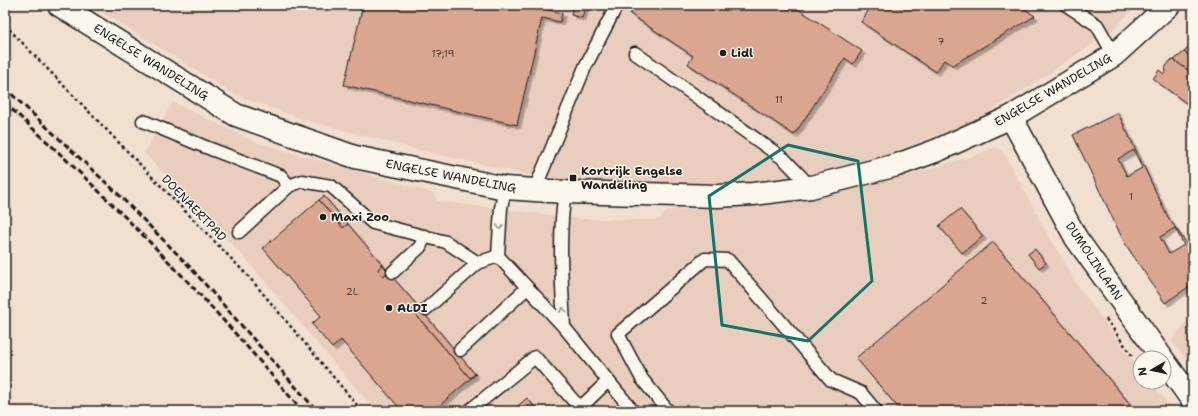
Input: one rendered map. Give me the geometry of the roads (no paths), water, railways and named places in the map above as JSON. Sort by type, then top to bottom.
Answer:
[{"type":"street","name":"ENGELSE WANDELING","points":[[59,5],[236,115],[355,157],[505,188],[565,192],[718,196],[753,194],[811,187],[896,165],[938,150],[1012,117],[1114,55],[1169,5]]},
{"type":"street","name":"DUMOLINLAAN","points":[[1012,117],[1076,238],[1156,350]]},
{"type":"street","points":[[1172,372],[1193,401]]},
{"type":"lane","points":[[535,190],[585,67],[617,5]]},
{"type":"lane","points":[[1066,5],[1097,25],[1114,55]]},
{"type":"lane","points":[[635,53],[784,159],[811,187]]},
{"type":"lane","points":[[143,121],[281,176],[289,186]]},
{"type":"lane","points":[[239,232],[289,186],[302,181],[331,186],[373,223],[446,242],[478,263]]},
{"type":"lane","points":[[505,188],[501,208],[498,256],[564,328],[633,411]]},
{"type":"lane","points":[[564,328],[561,265],[565,192]]},
{"type":"lane","points":[[393,272],[420,247],[425,236]]},
{"type":"lane","points":[[426,309],[478,263],[498,256]]},
{"type":"lane","points":[[668,411],[642,379],[618,334],[705,259],[728,260],[830,380],[861,393],[876,411]]},
{"type":"lane","points":[[460,350],[527,288]]},
{"type":"lane","points":[[468,411],[535,357],[580,408],[608,381]]},
{"type":"railway","points":[[5,88],[116,192],[190,267],[317,411]]},
{"type":"railway","points":[[5,103],[83,176],[159,252],[232,330],[302,411]]},
{"type":"place","name":"Lidl","points":[[723,53]]},
{"type":"place","name":"Kortrijk Engelse Wandeling","points":[[573,178]]},
{"type":"place","name":"Maxi Zoo","points":[[323,217]]},
{"type":"place","name":"ALDI","points":[[389,308]]}]
